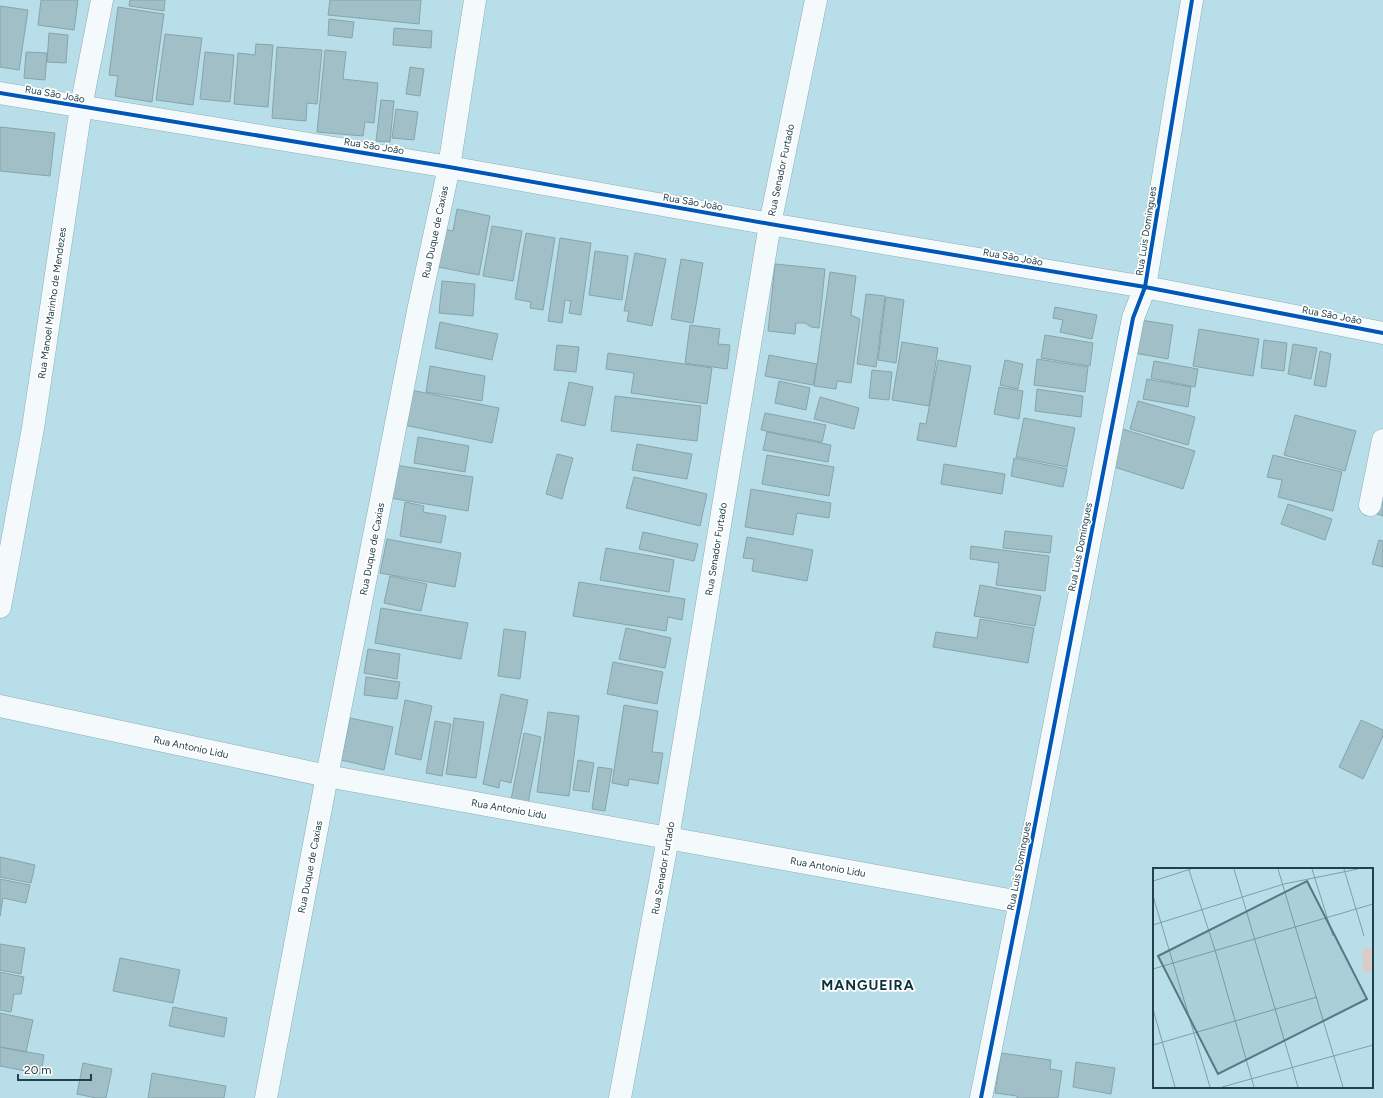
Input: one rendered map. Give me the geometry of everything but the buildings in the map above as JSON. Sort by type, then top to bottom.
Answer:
[{"type":"street","name":"Rua Manoel Marinho de Mendezes","points":[[0,606],[34,428],[81,107],[102,0]]},
{"type":"street","name":"Rua Duque de Caxias","points":[[266,1098],[418,311],[449,167],[475,0]]},
{"type":"street","name":"Rua Senador Furtado","points":[[620,1098],[668,838],[770,224],[816,0]]},
{"type":"street","name":"Rua Luis Domingues","points":[[981,1098],[1133,318],[1145,287],[1192,0]]},
{"type":"street","name":"Rua São João","points":[[0,93],[449,167],[770,224],[1145,287],[1383,333]]},
{"type":"street","points":[[1370,505],[1383,440]]},
{"type":"street","name":"Rua Antonio Lidu","points":[[0,706],[327,776],[1020,902]]},
{"type":"cycle path","points":[[981,1098],[1133,318],[1145,287],[1192,0]]},
{"type":"cycle path","points":[[0,93],[449,167],[770,224],[1145,287],[1383,333]]},
{"type":"district","name":"MANGUEIRA","points":[[868,985]]}]
